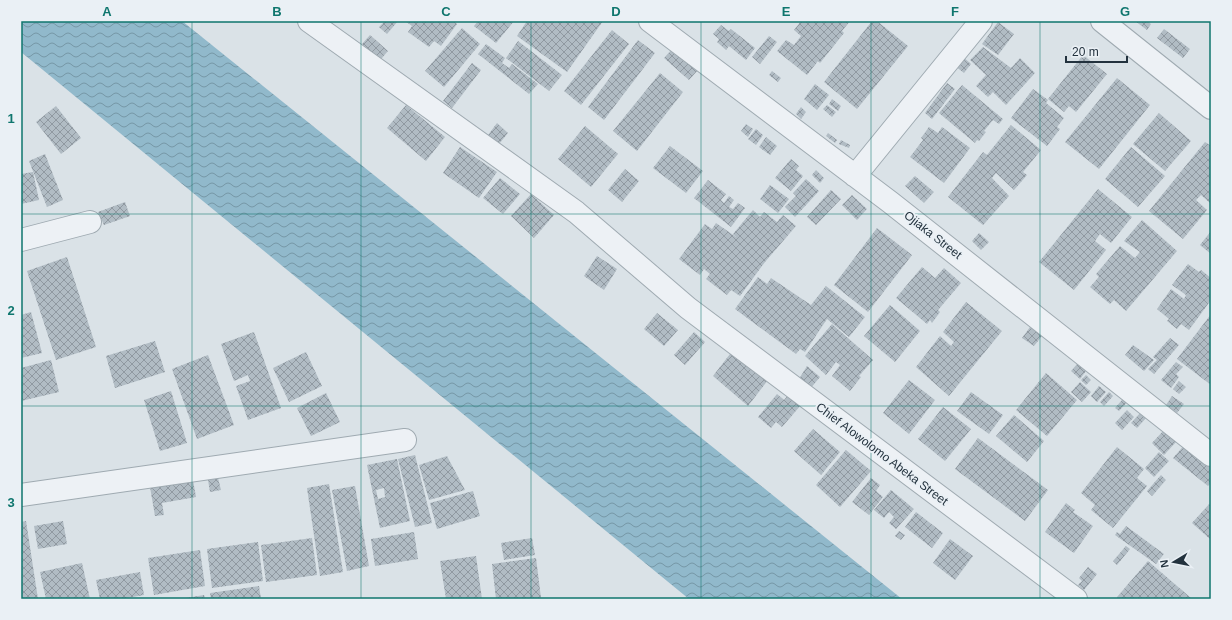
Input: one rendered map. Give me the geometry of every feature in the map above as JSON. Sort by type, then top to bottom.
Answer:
[{"type":"street","name":"Chief Alowolomo Abeka Street","points":[[310,21],[576,212],[688,308],[1076,599]]},
{"type":"street","name":"Ojiaka Street","points":[[650,21],[890,202],[1211,455]]},
{"type":"street","points":[[855,176],[981,21]]},
{"type":"street","points":[[1102,21],[1211,108]]},
{"type":"street","points":[[21,240],[90,222]]},
{"type":"street","points":[[21,495],[404,440]]},
{"type":"water","points":[[21,21],[182,21],[902,599],[689,599],[21,52]]},
{"type":"building","points":[[385,21],[398,21],[387,34],[379,27]]},
{"type":"building","points":[[405,21],[453,21],[457,24],[441,46],[434,41],[429,47],[408,32],[412,26]]},
{"type":"building","points":[[478,21],[514,21],[496,43],[474,26]]},
{"type":"building","points":[[527,21],[603,21],[567,72],[517,36]]},
{"type":"building","points":[[801,21],[850,21],[842,31],[844,33],[820,63],[818,61],[807,75],[777,51],[786,40],[794,45],[801,36],[794,30]]},
{"type":"building","points":[[872,21],[877,21],[908,46],[857,109],[824,82]]},
{"type":"building","points":[[1135,21],[1147,21],[1151,24],[1147,30]]},
{"type":"building","points":[[998,22],[1014,34],[998,55],[982,44]]},
{"type":"building","points":[[721,25],[729,31],[731,29],[755,48],[746,60],[729,46],[726,50],[717,42],[719,39],[713,34]]},
{"type":"building","points":[[462,28],[480,44],[444,87],[425,71]]},
{"type":"building","points":[[1164,29],[1190,49],[1183,58],[1157,38]]},
{"type":"building","points":[[612,30],[629,44],[581,105],[564,91]]},
{"type":"building","points":[[370,35],[388,51],[380,60],[362,44]]},
{"type":"building","points":[[769,36],[777,42],[760,64],[752,57]]},
{"type":"building","points":[[638,40],[655,53],[604,120],[588,107]]},
{"type":"building","points":[[518,41],[562,75],[549,91],[506,58]]},
{"type":"building","points":[[486,44],[505,58],[502,63],[509,68],[512,64],[538,84],[529,94],[478,54]]},
{"type":"building","points":[[983,47],[1011,68],[1020,58],[1035,73],[1006,105],[993,92],[988,97],[976,86],[986,75],[970,60]]},
{"type":"building","points":[[673,48],[698,70],[689,80],[664,58]]},
{"type":"building","points":[[1083,55],[1107,74],[1076,112],[1069,106],[1064,112],[1048,99]]},
{"type":"building","points":[[962,56],[971,64],[964,73],[955,66]]},
{"type":"building","points":[[472,63],[481,70],[452,108],[443,101]]},
{"type":"building","points":[[772,71],[781,78],[778,82],[769,75]]},
{"type":"building","points":[[660,73],[683,92],[637,151],[613,131]]},
{"type":"building","points":[[1117,78],[1150,105],[1099,169],[1065,142]]},
{"type":"building","points":[[947,83],[955,89],[932,119],[925,113]]},
{"type":"building","points":[[815,84],[829,95],[817,110],[804,99]]},
{"type":"building","points":[[962,85],[1003,119],[999,124],[993,120],[984,131],[986,132],[979,141],[977,140],[975,143],[939,113]]},
{"type":"building","points":[[1033,89],[1048,100],[1046,103],[1064,118],[1057,127],[1060,129],[1047,146],[1011,118]]},
{"type":"building","points":[[832,99],[841,106],[838,111],[829,104]]},
{"type":"building","points":[[406,105],[445,137],[426,161],[387,128]]},
{"type":"building","points":[[827,105],[836,112],[832,117],[823,109]]},
{"type":"building","points":[[56,106],[81,138],[61,154],[36,122]]},
{"type":"building","points":[[801,107],[806,112],[801,119],[796,114]]},
{"type":"building","points":[[1159,113],[1191,141],[1165,171],[1133,144]]},
{"type":"building","points":[[497,123],[508,133],[499,144],[488,135]]},
{"type":"building","points":[[746,124],[753,129],[748,137],[741,131]]},
{"type":"building","points":[[1011,125],[1041,150],[1023,172],[1027,175],[1014,190],[996,173],[992,178],[1009,196],[983,225],[948,197],[983,152],[987,155]]},
{"type":"building","points":[[585,126],[618,154],[591,187],[558,159]]},
{"type":"building","points":[[929,127],[938,133],[942,127],[970,148],[944,183],[910,157],[923,140],[921,138]]},
{"type":"building","points":[[756,129],[763,135],[756,145],[748,139]]},
{"type":"building","points":[[828,133],[837,140],[835,143],[826,136]]},
{"type":"building","points":[[766,137],[777,146],[770,155],[759,147]]},
{"type":"building","points":[[841,140],[850,145],[849,148],[839,144]]},
{"type":"building","points":[[1205,142],[1211,146],[1211,204],[1201,195],[1196,200],[1207,210],[1183,239],[1149,211]]},
{"type":"building","points":[[670,146],[703,171],[686,193],[653,168]]},
{"type":"building","points":[[460,147],[497,172],[479,198],[443,173]]},
{"type":"building","points":[[1131,147],[1165,176],[1138,207],[1105,179]]},
{"type":"building","points":[[45,154],[63,200],[47,207],[29,161]]},
{"type":"building","points":[[791,159],[799,166],[796,170],[803,176],[791,191],[775,178]]},
{"type":"building","points":[[625,169],[639,181],[622,202],[608,190]]},
{"type":"building","points":[[816,170],[824,178],[820,183],[812,175]]},
{"type":"building","points":[[33,172],[39,200],[21,204],[21,174]]},
{"type":"building","points":[[915,176],[934,192],[924,203],[905,186]]},
{"type":"building","points":[[500,178],[520,194],[503,214],[483,198]]},
{"type":"building","points":[[806,179],[819,191],[795,217],[785,207],[796,196],[793,193]]},
{"type":"building","points":[[708,180],[726,194],[721,200],[724,203],[729,196],[734,200],[729,207],[733,209],[738,203],[745,208],[731,227],[694,198]]},
{"type":"building","points":[[770,185],[789,199],[778,213],[760,199]]},
{"type":"building","points":[[1098,189],[1132,217],[1111,243],[1100,234],[1095,241],[1106,250],[1074,290],[1039,262]]},
{"type":"building","points":[[831,190],[841,199],[816,225],[807,217]]},
{"type":"building","points":[[531,194],[554,215],[534,238],[511,216]]},
{"type":"building","points":[[852,195],[867,209],[857,220],[842,205]]},
{"type":"building","points":[[125,202],[130,216],[104,225],[98,212]]},
{"type":"building","points":[[753,210],[760,217],[764,212],[777,222],[783,215],[796,226],[765,262],[740,296],[731,290],[727,295],[706,279],[710,274],[704,269],[700,275],[679,259],[705,224],[712,229],[716,223],[736,237],[733,234]]},
{"type":"building","points":[[1142,220],[1177,251],[1126,311],[1114,300],[1110,304],[1090,287],[1099,277],[1096,274],[1120,246],[1135,258],[1140,252],[1124,241]]},
{"type":"building","points":[[877,228],[912,255],[868,312],[834,285]]},
{"type":"building","points":[[1211,231],[1211,254],[1200,245]]},
{"type":"building","points":[[979,233],[989,242],[981,250],[972,241]]},
{"type":"building","points":[[597,256],[617,269],[604,290],[584,276]]},
{"type":"building","points":[[67,257],[96,347],[56,360],[27,271]]},
{"type":"building","points":[[1188,264],[1199,272],[1201,270],[1211,278],[1211,300],[1189,330],[1181,324],[1177,329],[1167,321],[1169,319],[1157,309],[1171,289],[1184,299],[1186,295],[1172,285]]},
{"type":"building","points":[[922,267],[935,278],[944,268],[961,283],[938,310],[940,312],[932,323],[930,320],[927,324],[896,298]]},
{"type":"building","points":[[758,277],[767,284],[771,278],[811,305],[826,286],[865,317],[849,337],[827,319],[805,352],[800,349],[796,354],[735,309]]},
{"type":"building","points":[[966,302],[1002,331],[949,396],[916,367],[940,336],[951,346],[954,342],[943,332]]},
{"type":"building","points":[[890,305],[920,331],[895,362],[864,336]]},
{"type":"building","points":[[31,312],[42,353],[21,358],[21,315]]},
{"type":"building","points":[[657,313],[678,330],[664,346],[644,329]]},
{"type":"building","points":[[1211,314],[1211,385],[1177,359]]},
{"type":"building","points":[[832,324],[873,360],[859,376],[861,377],[850,391],[832,376],[840,365],[836,362],[826,375],[805,356]]},
{"type":"building","points":[[1030,327],[1042,336],[1034,346],[1022,338]]},
{"type":"building","points":[[254,332],[281,408],[248,420],[236,386],[250,381],[248,375],[234,381],[221,344]]},
{"type":"building","points":[[694,332],[705,342],[685,365],[674,355]]},
{"type":"building","points":[[1170,338],[1179,345],[1154,374],[1148,369],[1157,360],[1153,357]]},
{"type":"building","points":[[155,341],[165,372],[115,388],[106,356]]},
{"type":"building","points":[[1133,345],[1154,360],[1144,371],[1125,355]]},
{"type":"building","points":[[306,352],[322,386],[289,402],[273,368]]},
{"type":"building","points":[[730,354],[768,380],[748,406],[713,376]]},
{"type":"building","points":[[208,355],[234,425],[197,439],[172,369]]},
{"type":"building","points":[[51,360],[59,392],[21,401],[21,368]]},
{"type":"building","points":[[1176,362],[1183,367],[1176,374],[1179,377],[1171,388],[1161,380]]},
{"type":"building","points":[[1078,363],[1086,371],[1080,379],[1071,371]]},
{"type":"building","points":[[807,366],[820,377],[810,389],[799,379]]},
{"type":"building","points":[[1046,373],[1077,400],[1047,436],[1016,410]]},
{"type":"building","points":[[1086,375],[1091,380],[1086,385],[1081,380]]},
{"type":"building","points":[[909,380],[935,400],[909,434],[883,413]]},
{"type":"building","points":[[1179,381],[1186,387],[1179,394],[1173,389]]},
{"type":"building","points":[[1080,382],[1091,392],[1082,402],[1071,392]]},
{"type":"building","points":[[1099,386],[1106,392],[1097,402],[1091,396]]},
{"type":"building","points":[[171,391],[187,443],[160,451],[144,400]]},
{"type":"building","points":[[971,392],[1003,415],[989,434],[957,411]]},
{"type":"building","points":[[1109,392],[1113,396],[1104,406],[1100,402]]},
{"type":"building","points":[[326,393],[340,422],[311,436],[297,408]]},
{"type":"building","points":[[1128,393],[1132,397],[1119,411],[1115,408]]},
{"type":"building","points":[[777,394],[784,400],[789,394],[801,405],[782,427],[776,422],[771,428],[758,417]]},
{"type":"building","points":[[1172,396],[1184,404],[1177,413],[1166,405]]},
{"type":"building","points":[[943,407],[971,429],[945,461],[918,439]]},
{"type":"building","points":[[1127,410],[1134,417],[1122,430],[1115,423]]},
{"type":"building","points":[[1141,412],[1147,417],[1137,428],[1131,423]]},
{"type":"building","points":[[1014,415],[1044,441],[1027,462],[996,436]]},
{"type":"building","points":[[813,429],[840,452],[821,475],[794,451]]},
{"type":"building","points":[[1164,430],[1177,441],[1164,455],[1152,443]]},
{"type":"building","points":[[978,438],[1048,490],[1025,521],[955,469]]},
{"type":"building","points":[[1187,442],[1211,461],[1211,483],[1208,486],[1173,458]]},
{"type":"building","points":[[1117,447],[1144,469],[1137,478],[1147,486],[1113,528],[1091,510],[1095,505],[1081,493]]},
{"type":"building","points":[[846,450],[871,471],[840,507],[816,485]]},
{"type":"building","points":[[1159,452],[1169,461],[1154,477],[1145,468]]},
{"type":"building","points":[[415,455],[432,523],[415,527],[398,459]]},
{"type":"building","points":[[447,456],[465,490],[429,500],[419,465]]},
{"type":"building","points":[[397,459],[410,521],[380,528],[367,465]],"holes":[[[384,488],[385,497],[378,499],[376,490]]]},
{"type":"building","points":[[1161,475],[1166,480],[1152,496],[1147,491]]},
{"type":"building","points":[[218,478],[221,490],[210,492],[208,480]]},
{"type":"building","points":[[871,478],[880,485],[876,491],[883,497],[869,515],[852,502]]},
{"type":"building","points":[[193,480],[196,497],[162,503],[164,515],[155,516],[150,487]]},
{"type":"building","points":[[329,484],[343,572],[320,576],[307,488]]},
{"type":"building","points":[[355,486],[369,566],[347,571],[332,490]]},
{"type":"building","points":[[891,490],[914,509],[896,529],[889,523],[894,517],[889,512],[884,518],[874,510]]},
{"type":"building","points":[[473,491],[480,516],[437,529],[430,503]]},
{"type":"building","points":[[1211,502],[1211,540],[1192,523]]},
{"type":"building","points":[[1066,503],[1075,510],[1073,512],[1093,526],[1074,553],[1045,532]]},
{"type":"building","points":[[916,512],[943,533],[932,548],[905,527]]},
{"type":"building","points":[[26,521],[38,599],[21,599],[21,522]]},
{"type":"building","points":[[63,521],[67,544],[38,549],[34,526]]},
{"type":"building","points":[[1126,526],[1164,554],[1156,564],[1115,535],[1117,532],[1120,534]]},
{"type":"building","points":[[899,531],[905,535],[901,540],[895,536]]},
{"type":"building","points":[[414,532],[418,559],[375,566],[371,539]]},
{"type":"building","points":[[312,538],[317,575],[266,582],[261,545]]},
{"type":"building","points":[[532,538],[535,555],[504,560],[501,543]]},
{"type":"building","points":[[950,539],[973,556],[955,580],[933,563]]},
{"type":"building","points":[[258,542],[263,581],[212,588],[207,549]]},
{"type":"building","points":[[1126,546],[1130,549],[1117,565],[1113,561]]},
{"type":"building","points":[[200,550],[205,586],[154,595],[148,558]]},
{"type":"building","points":[[476,556],[482,599],[446,599],[440,561]]},
{"type":"building","points":[[536,558],[541,598],[496,599],[492,564]]},
{"type":"building","points":[[1148,561],[1191,598],[1119,599],[1117,597]]},
{"type":"building","points":[[82,563],[90,599],[46,599],[40,572]]},
{"type":"building","points":[[1088,567],[1097,574],[1084,590],[1078,585],[1082,581],[1079,578]]},
{"type":"building","points":[[140,572],[144,595],[121,599],[100,599],[96,580]]},
{"type":"building","points":[[259,586],[261,599],[211,599],[210,593]]},
{"type":"building","points":[[204,595],[205,599],[186,599],[186,598]]}]
